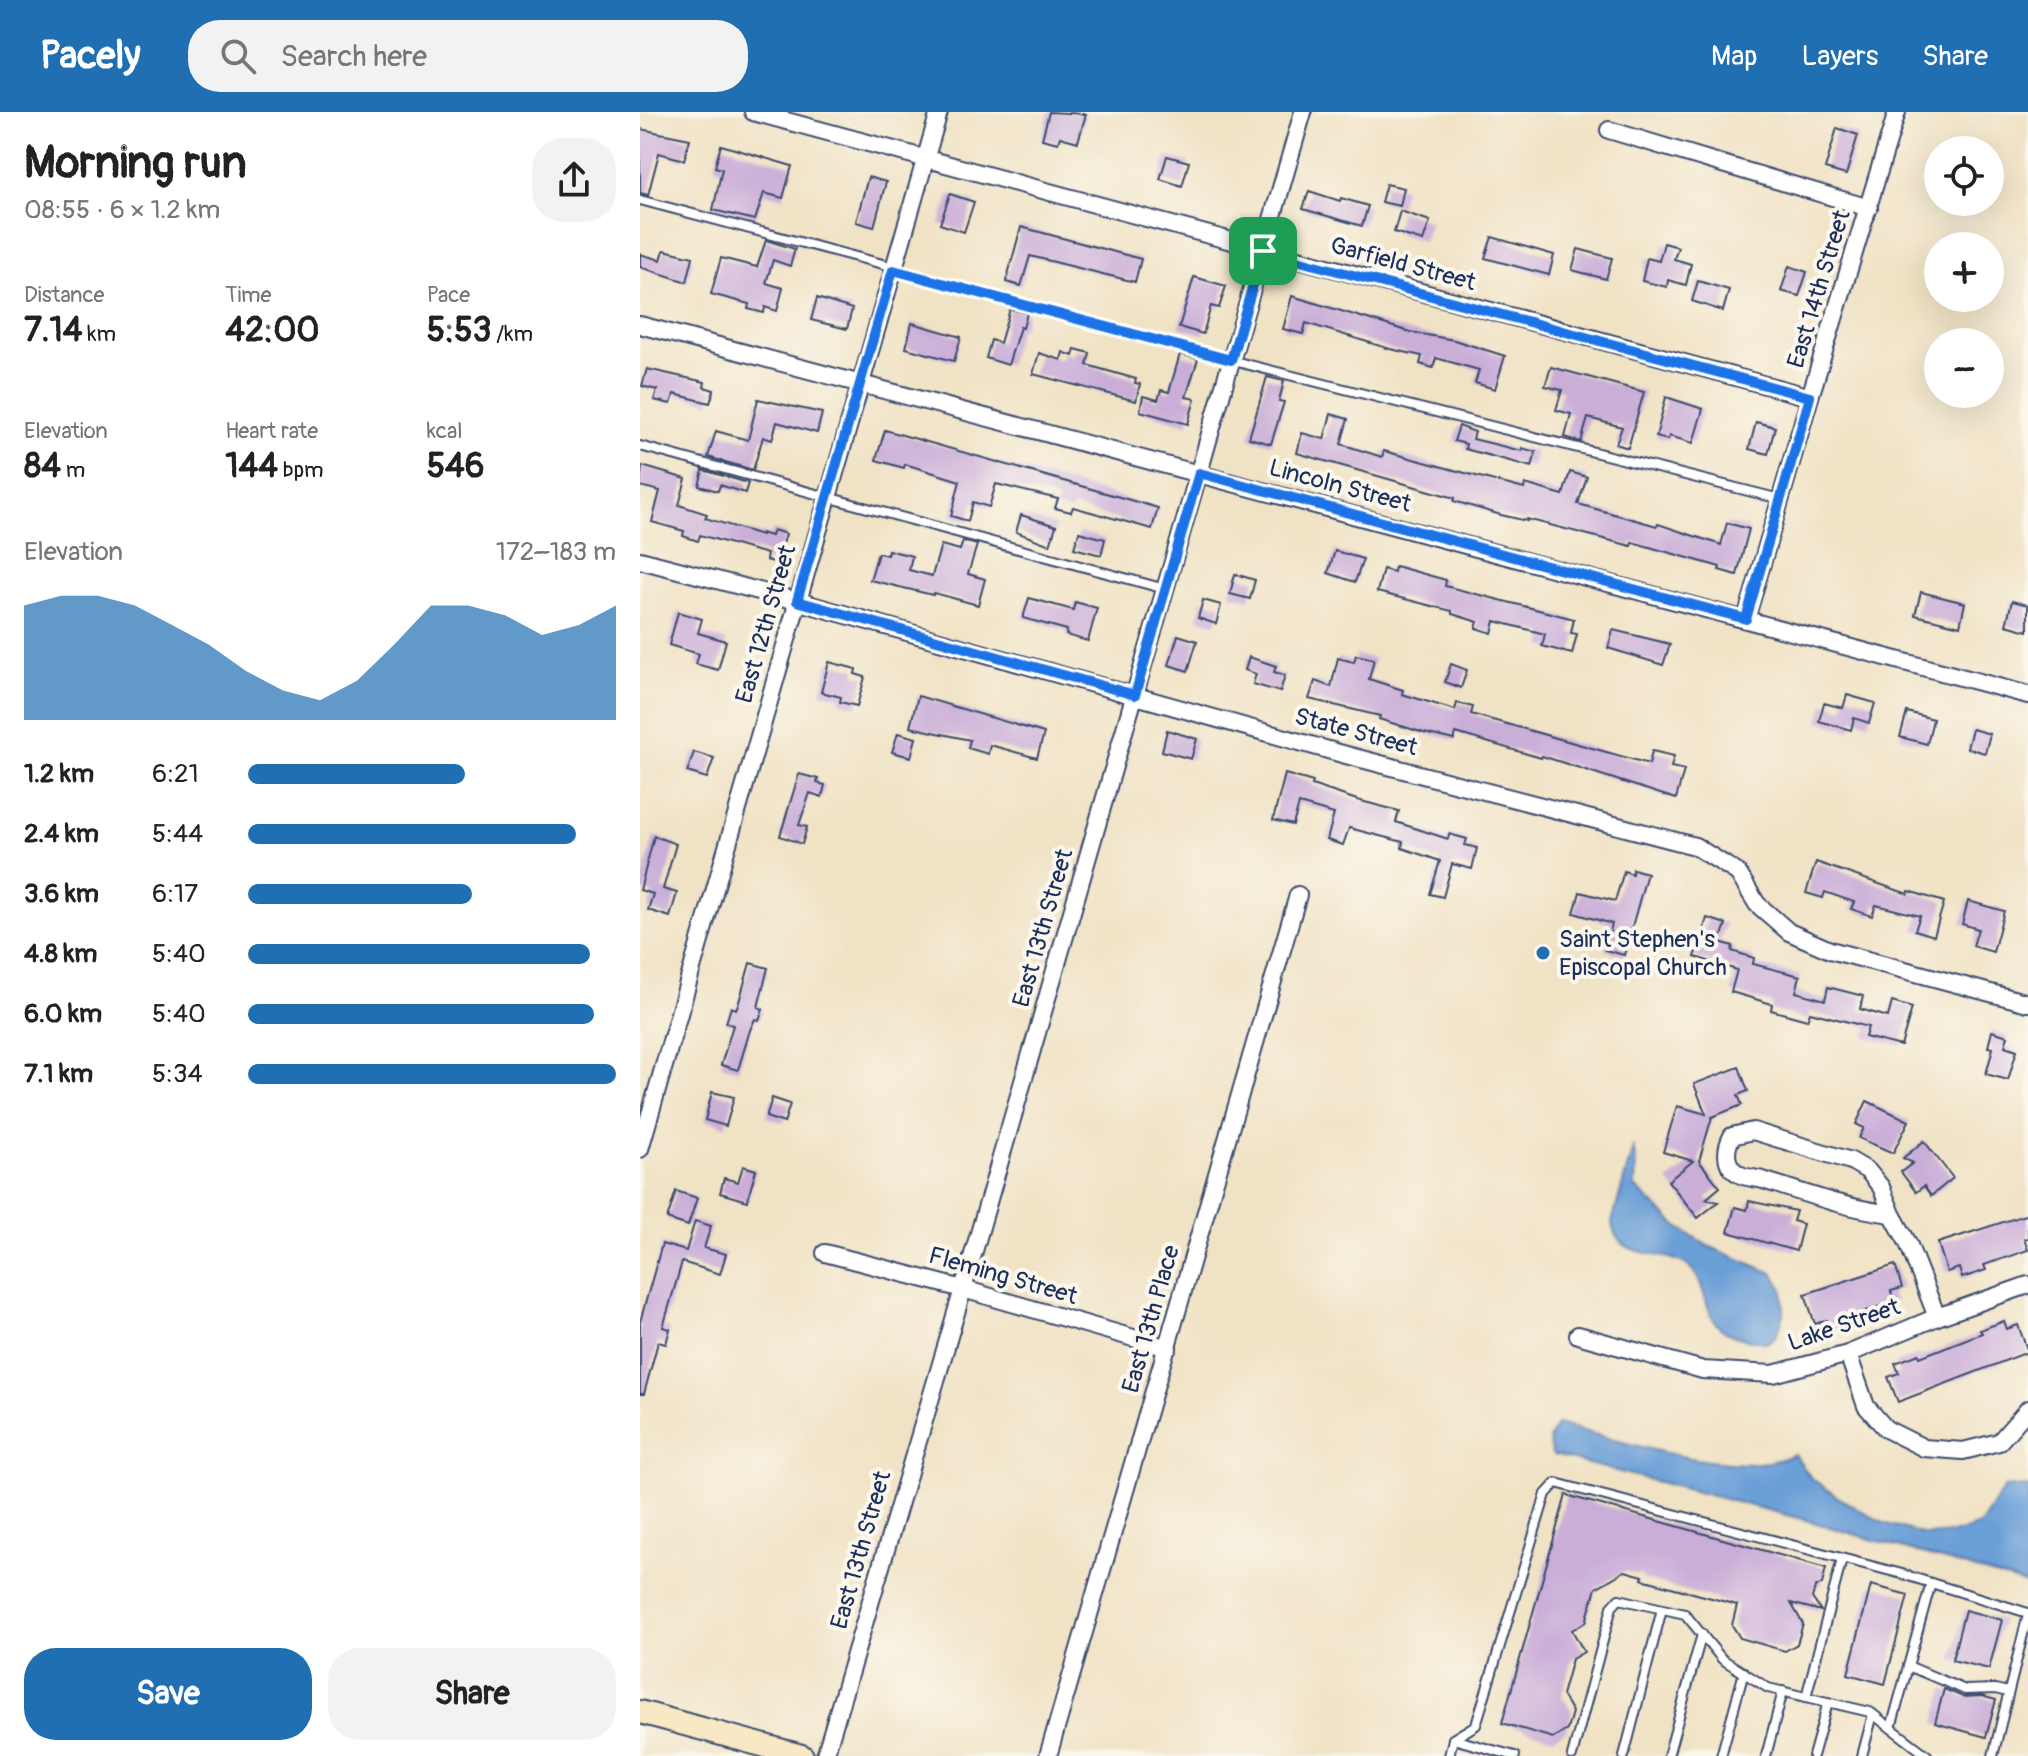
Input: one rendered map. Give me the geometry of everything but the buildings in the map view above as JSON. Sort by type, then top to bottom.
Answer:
[{"type":"main road","points":[[640,1712],[802,1756]]},
{"type":"street","name":"Garfield Street","points":[[753,112],[1810,397]]},
{"type":"street","name":"East 12th Street","points":[[640,1149],[939,112]]},
{"type":"street","name":"East 13th Street","points":[[825,1756],[1303,112]]},
{"type":"street","name":"East 14th Street","points":[[1746,619],[1897,112]]},
{"type":"street","points":[[1609,130],[1869,208]]},
{"type":"street","name":"Lincoln Street","points":[[640,325],[2028,695]]},
{"type":"street","name":"State Street","points":[[640,560],[1346,755],[1695,846],[1738,873],[1757,904],[1789,932],[1830,950],[2028,1003]]},
{"type":"street","name":"East 13th Place","points":[[1048,1756],[1298,895]]},
{"type":"street","points":[[1892,1214],[1813,1198],[1738,1174],[1728,1161],[1726,1146],[1732,1136],[1753,1131],[1851,1161],[1868,1171],[1881,1187],[1908,1243],[1937,1317]]},
{"type":"street","name":"Fleming Street","points":[[825,1253],[1168,1348]]},
{"type":"street","name":"Lake Street","points":[[1578,1335],[1703,1370],[1773,1374],[1848,1354],[1937,1317],[2028,1286]]},
{"type":"street","points":[[1848,1354],[1866,1406],[1886,1429],[1924,1448],[1963,1451],[1999,1442],[2028,1409]]},
{"type":"lane","points":[[640,200],[1231,360],[1781,500]]},
{"type":"lane","points":[[640,446],[1165,589]]},
{"type":"lane","points":[[1449,1756],[1453,1739],[1476,1725],[1546,1494],[1556,1483],[1931,1583],[2028,1613],[1993,1756]]},
{"type":"lane","points":[[1806,1697],[1842,1559]]},
{"type":"lane","points":[[1891,1728],[1931,1583]]},
{"type":"lane","points":[[1572,1756],[1612,1607],[1619,1599],[1685,1614],[1722,1659],[1768,1688],[1873,1714],[1928,1756]]},
{"type":"lane","points":[[1624,1756],[1662,1609]]},
{"type":"lane","points":[[1668,1756],[1702,1634]]},
{"type":"lane","points":[[1908,1666],[1965,1690],[2008,1692]]},
{"type":"lane","points":[[1721,1756],[1744,1672]]},
{"type":"lane","points":[[1766,1756],[1783,1691]]},
{"type":"lane","points":[[1813,1756],[1828,1702]]},
{"type":"lane","points":[[1862,1756],[1873,1714]]},
{"type":"lane","points":[[1453,1739],[1515,1756]]},
{"type":"lane","points":[[1907,1756],[1911,1743]]},
{"type":"water","points":[[1633,1148],[1635,1187],[1677,1226],[1708,1246],[1773,1273],[1783,1289],[1784,1315],[1776,1336],[1767,1343],[1738,1337],[1721,1328],[1714,1321],[1700,1282],[1688,1266],[1667,1257],[1631,1249],[1615,1234],[1612,1222]]},
{"type":"water","points":[[1557,1424],[1677,1456],[1710,1461],[1742,1464],[1770,1462],[1794,1454],[1811,1478],[1841,1499],[1884,1523],[1925,1535],[1956,1533],[1980,1525],[2004,1488],[2026,1486],[2028,1585],[1802,1519],[1553,1455],[1550,1439]]},
{"type":"place","name":"Saint Stephen's Episcopal Church","points":[[1543,953]]},
{"type":"route","points":[[1263,251],[1810,397],[1746,619],[1199,473],[1135,695],[797,601],[893,270],[1231,360],[1263,251]]}]
